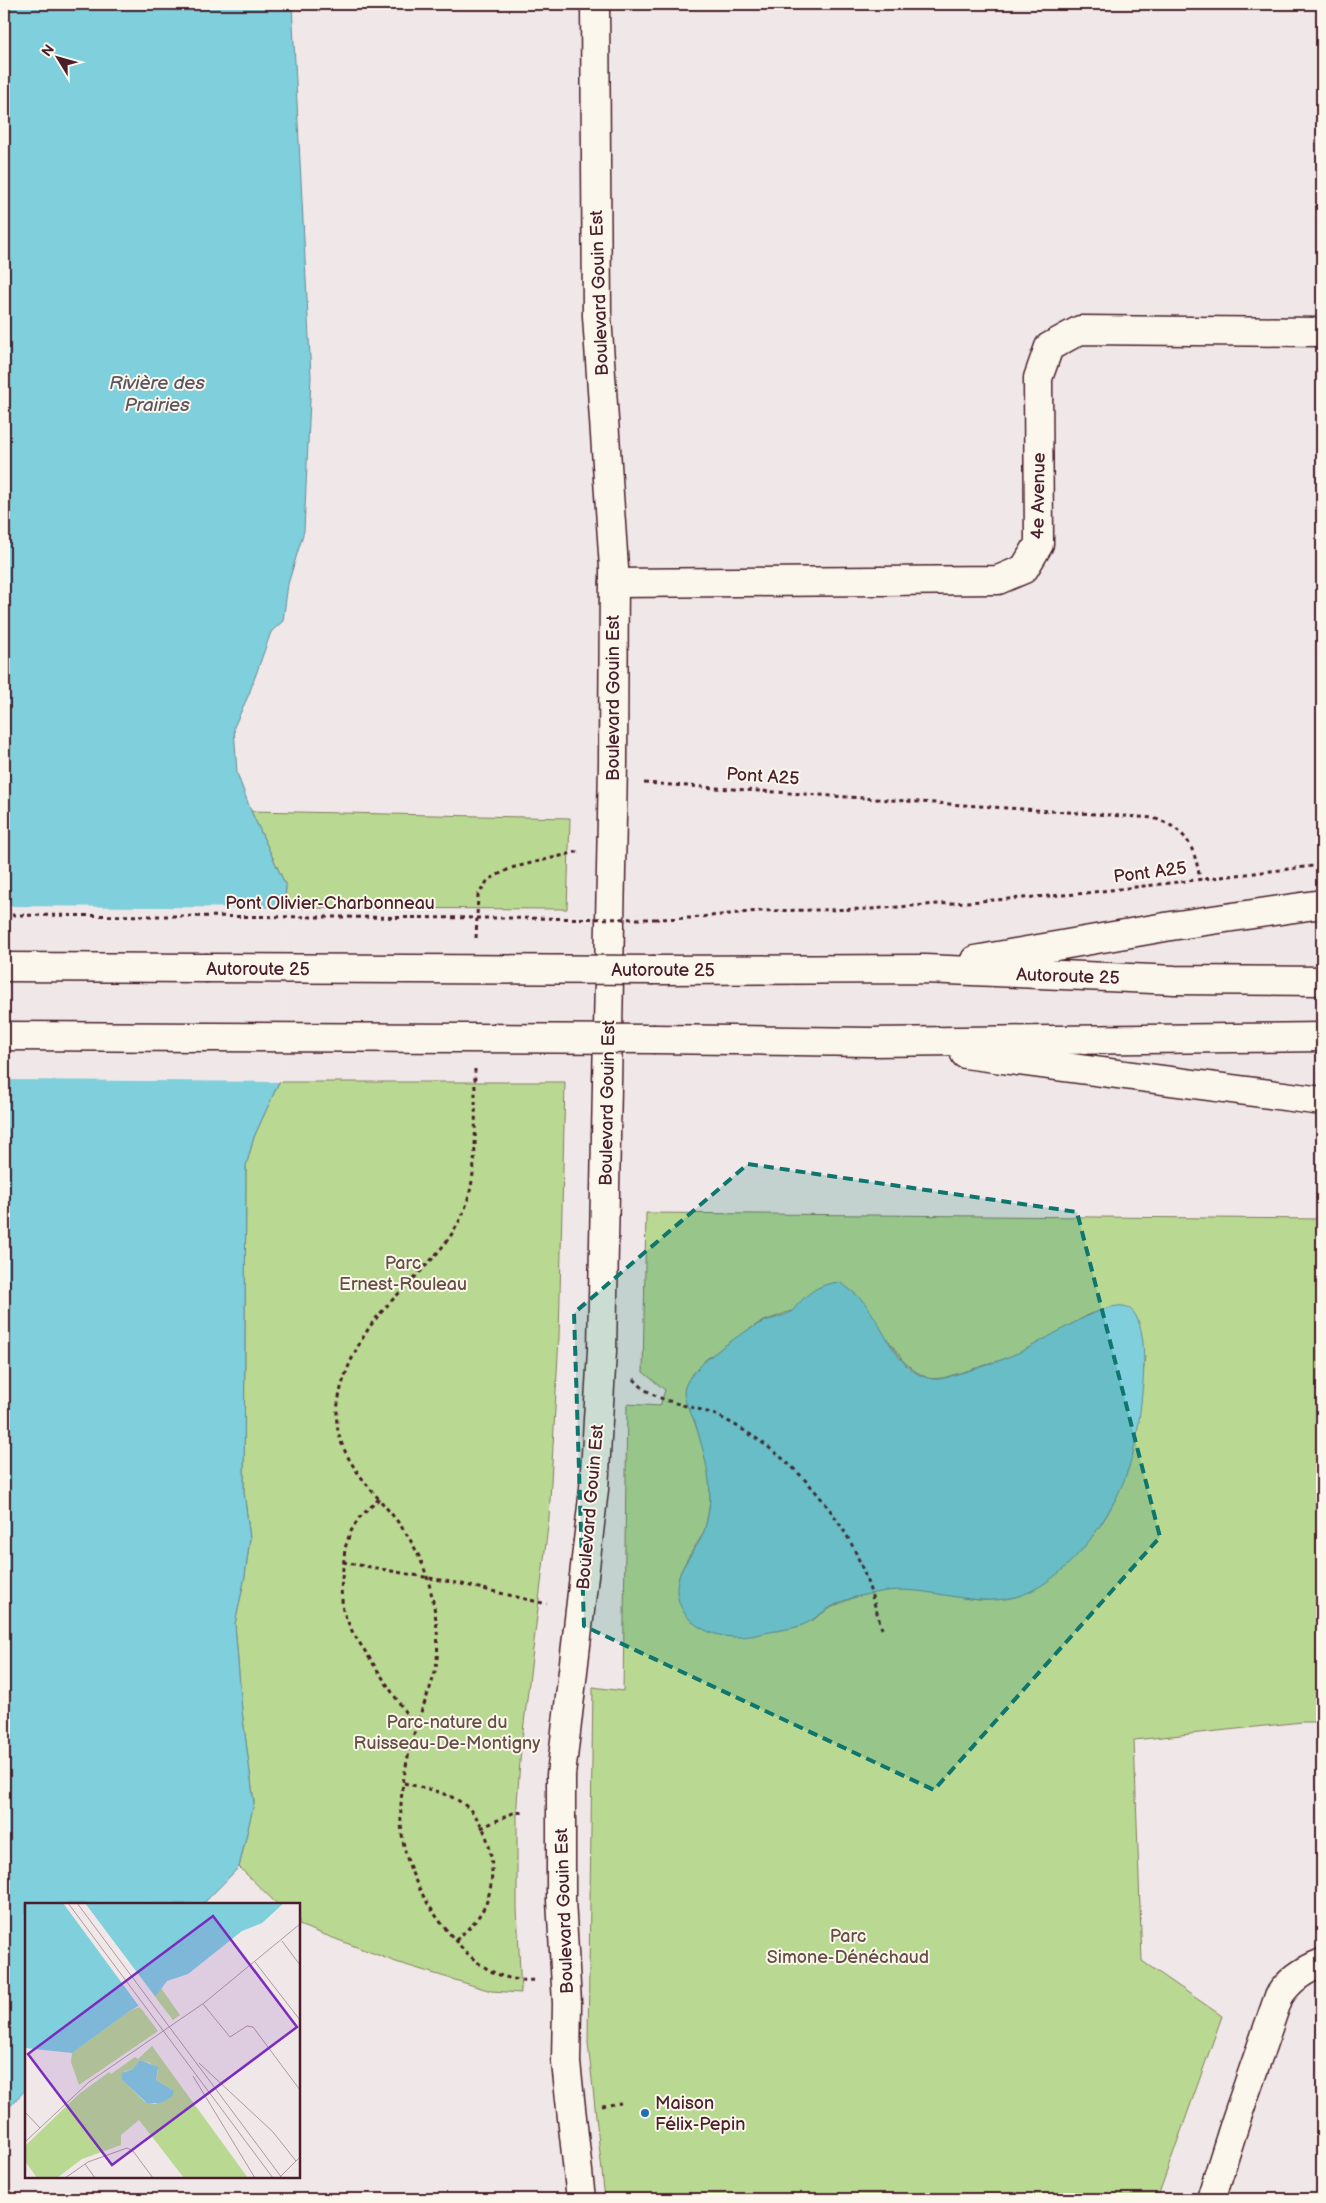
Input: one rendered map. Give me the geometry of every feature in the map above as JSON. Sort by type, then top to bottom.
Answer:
[{"type":"main road","name":"Boulevard Gouin Est","points":[[580,2199],[567,2091],[567,2003],[561,1900],[561,1775],[590,1525],[602,1351],[613,764],[613,536],[597,316],[594,4]]},
{"type":"main road","name":"4e Avenue","points":[[614,583],[998,580],[1024,569],[1040,544],[1038,378],[1049,347],[1080,330],[1322,332]]},
{"type":"main road","points":[[925,969],[1171,926],[1322,904]]},
{"type":"main road","name":"Autoroute 25","points":[[4,967],[655,970],[925,969],[1175,980],[1322,981]]},
{"type":"main road","points":[[4,1036],[655,1039],[871,1042],[1322,1036]]},
{"type":"main road","points":[[871,1042],[1322,1101]]},
{"type":"main road","points":[[1211,2199],[1279,1996],[1288,1984],[1306,1969],[1322,1962]]},
{"type":"path","name":"Pont A25","points":[[640,782],[1153,818],[1176,828],[1189,843],[1193,850],[1200,880],[1130,889],[988,901],[870,909],[759,911],[691,918],[655,919]]},
{"type":"path","points":[[476,941],[478,895],[488,880],[511,868],[576,851]]},
{"type":"path","points":[[1200,880],[1322,865]]},
{"type":"path","name":"Pont Olivier-Charbonneau","points":[[4,915],[655,919]]},
{"type":"path","points":[[475,1066],[472,1174],[465,1209],[459,1222],[437,1253],[374,1321],[348,1367],[340,1392],[336,1422],[342,1443],[350,1460],[407,1535],[427,1578],[436,1616],[436,1667],[416,1728],[404,1783],[400,1820],[408,1864],[431,1910],[475,1962],[486,1970],[511,1979],[528,1981]]},
{"type":"path","points":[[662,1399],[721,1418],[775,1451],[815,1490],[851,1544],[862,1569],[882,1629]]},
{"type":"path","points":[[379,1499],[359,1518],[344,1548],[341,1589],[343,1611],[353,1633],[416,1728]]},
{"type":"path","points":[[343,1562],[547,1604]]},
{"type":"path","points":[[404,1783],[451,1797],[463,1803],[472,1812],[488,1843],[492,1867],[490,1890],[477,1920],[456,1941]]},
{"type":"path","points":[[481,1828],[513,1813],[524,1812]]},
{"type":"highlighted area","points":[[748,1164],[1077,1212],[1160,1537],[934,1790],[584,1626],[574,1313]]},
{"type":"green space","points":[[251,811],[570,818],[567,909],[288,908],[285,898],[286,886]]},
{"type":"green space","name":"Parc Ernest-Rouleau","points":[[279,1082],[565,1082],[559,1337],[549,1518],[521,1748],[517,1803],[517,1908],[521,1993],[491,1991],[396,1962],[300,1925],[300,1903],[276,1903],[239,1867],[254,1803],[242,1711],[235,1624],[245,1576],[250,1538],[244,1492],[246,1166],[254,1137]]},
{"type":"green space","name":"Parc Simone-Dénéchaud","points":[[646,1213],[1322,1219],[1322,1722],[1302,1722],[1134,1740],[1142,1961],[1222,2016],[1157,2199],[605,2199],[588,2043],[593,1687],[623,1691],[627,1404],[660,1406],[665,1390],[643,1372]],"holes":[[[791,1311],[889,1341],[904,1362],[915,1371],[929,1379],[943,1378],[1003,1360],[1032,1347],[1092,1313],[1145,1356],[1138,1418],[1132,1447],[1124,1476],[1113,1502],[1099,1527],[1079,1551],[1055,1572],[1030,1589],[1004,1598],[977,1600],[931,1591],[900,1589],[854,1598],[839,1604],[813,1620],[686,1615],[681,1605],[678,1580],[684,1565],[704,1532],[709,1512],[710,1495],[704,1452],[685,1398],[705,1360],[759,1323]]]},
{"type":"water","name":"Rivière des Prairies","points":[[4,4],[292,4],[311,377],[304,531],[288,584],[283,621],[271,632],[249,694],[234,727],[237,773],[251,811],[286,886],[285,898],[288,908],[279,1082],[254,1137],[246,1166],[244,1492],[250,1538],[245,1576],[235,1624],[242,1711],[254,1803],[239,1867],[204,1903],[25,1903],[25,2090],[4,2113]]},
{"type":"water","points":[[839,1282],[867,1306],[892,1348],[908,1367],[917,1374],[932,1379],[946,1378],[1011,1356],[1106,1308],[1127,1307],[1138,1320],[1144,1354],[1139,1419],[1129,1467],[1106,1516],[1078,1554],[1044,1584],[1025,1594],[1005,1599],[989,1600],[927,1592],[896,1590],[880,1592],[843,1601],[797,1627],[743,1637],[714,1634],[696,1625],[689,1618],[679,1602],[677,1591],[683,1567],[704,1531],[710,1498],[706,1465],[695,1422],[685,1401],[685,1387],[697,1369],[731,1341],[763,1322],[791,1312],[814,1290]]},
{"type":"pier","points":[[4,906],[291,908],[282,1082],[4,1080]]},
{"type":"place","name":"Maison Félix-Pepin","points":[[645,2113]]},
{"type":"park label","name":"Parc-nature du Ruisseau-De-Montigny","points":[[447,1732]]}]
